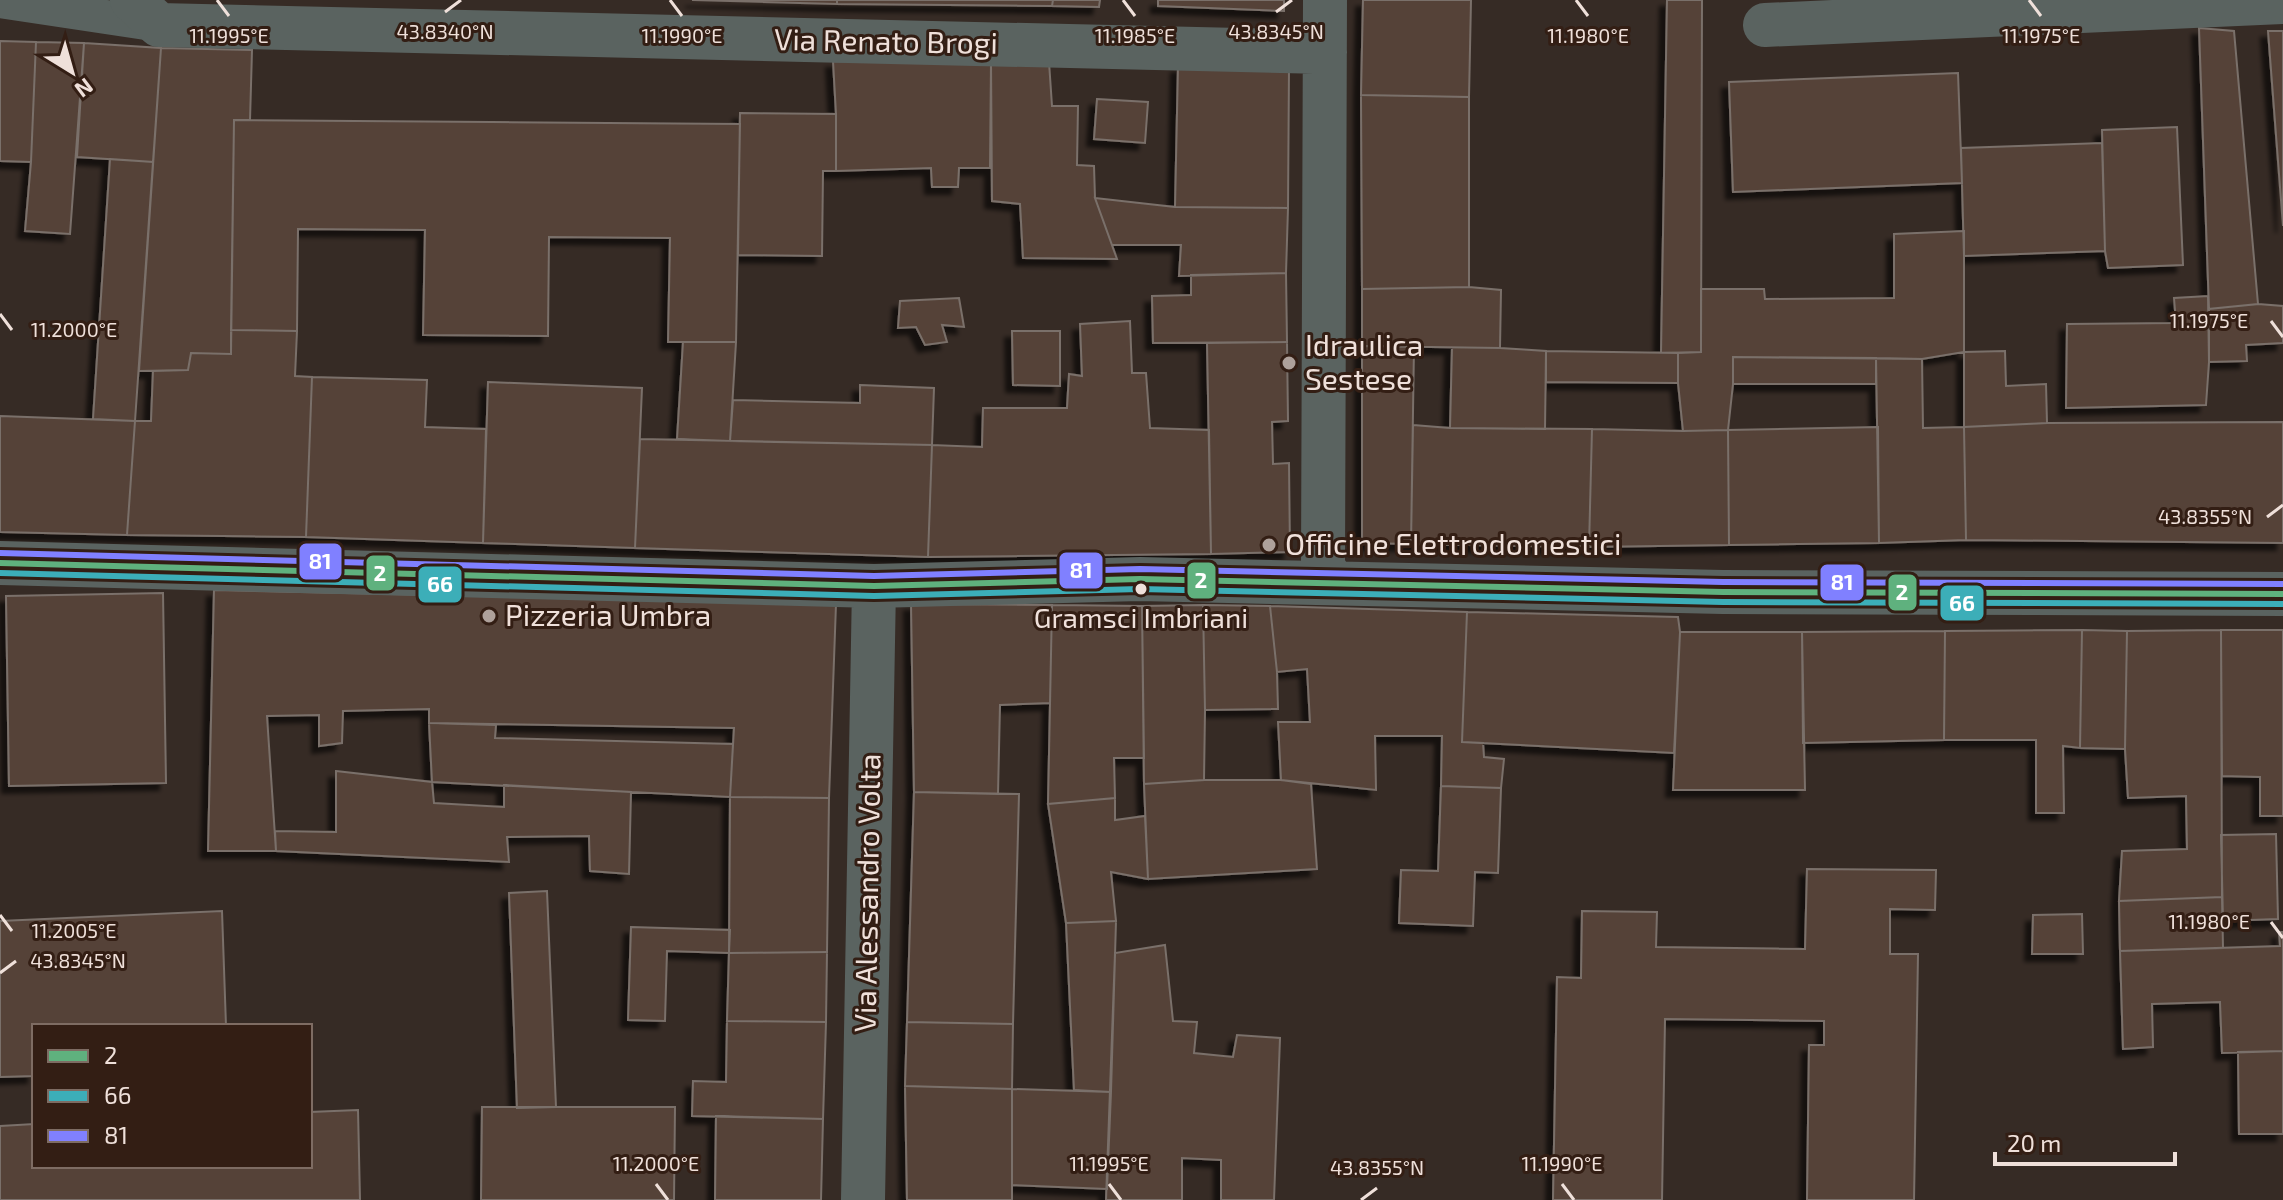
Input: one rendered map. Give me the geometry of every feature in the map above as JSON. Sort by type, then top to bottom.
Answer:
[{"type":"street","points":[[1325,0],[1323,567],[1334,583]]},
{"type":"street","points":[[0,1],[146,12]]},
{"type":"street","points":[[1765,25],[2283,2]]},
{"type":"street","name":"Via Renato Brogi","points":[[146,12],[1325,52]]},
{"type":"street","points":[[0,563],[874,586],[1140,579],[1723,592],[2283,594]]},
{"type":"street","name":"Via Alessandro Volta","points":[[863,1200],[874,586]]},
{"type":"building","points":[[692,0],[837,0],[837,4]]},
{"type":"building","points":[[837,0],[1053,0],[1052,6],[837,4]]},
{"type":"building","points":[[1053,0],[1100,0],[1099,7],[1052,6]]},
{"type":"building","points":[[1158,0],[1284,0],[1284,11],[1158,6]]},
{"type":"building","points":[[1363,0],[1471,0],[1469,97],[1361,95]]},
{"type":"building","points":[[1667,0],[1702,0],[1701,352],[1661,353]]},
{"type":"building","points":[[2199,28],[2234,31],[2258,304],[2209,309]]},
{"type":"building","points":[[2268,31],[2283,31],[2283,226]]},
{"type":"building","points":[[0,41],[36,42],[31,162],[0,161]]},
{"type":"building","points":[[36,42],[84,43],[70,234],[25,231]]},
{"type":"building","points":[[84,43],[161,48],[153,162],[77,157]]},
{"type":"building","points":[[161,48],[252,50],[250,120],[234,120],[231,354],[191,353],[188,370],[139,371]]},
{"type":"building","points":[[833,61],[991,62],[990,168],[959,168],[958,187],[932,187],[931,168],[836,171]]},
{"type":"building","points":[[991,62],[1049,62],[1052,106],[1078,106],[1077,165],[1094,166],[1095,198],[1117,259],[1023,258],[1020,204],[992,201]]},
{"type":"building","points":[[1178,66],[1289,67],[1288,208],[1175,207]]},
{"type":"building","points":[[1958,73],[1962,183],[1733,192],[1729,82]]},
{"type":"building","points":[[1361,95],[1469,97],[1469,287],[1362,289]]},
{"type":"building","points":[[1097,99],[1148,102],[1145,143],[1094,139]]},
{"type":"building","points":[[740,113],[836,114],[836,171],[823,171],[822,256],[738,255]]},
{"type":"building","points":[[234,120],[740,124],[736,342],[668,342],[670,238],[549,237],[548,336],[423,335],[425,230],[298,229],[297,331],[231,330]]},
{"type":"building","points":[[2177,127],[2183,265],[2108,268],[2102,130]]},
{"type":"building","points":[[2102,143],[2105,251],[1964,256],[1961,148]]},
{"type":"building","points":[[110,159],[153,162],[135,421],[93,419]]},
{"type":"building","points":[[1095,198],[1175,207],[1288,208],[1286,273],[1179,276],[1181,245],[1112,245]]},
{"type":"building","points":[[1964,231],[1964,352],[1922,359],[1733,357],[1728,430],[1683,431],[1678,353],[1701,352],[1701,289],[1764,289],[1765,299],[1894,298],[1894,234]]},
{"type":"building","points":[[1286,273],[1287,342],[1153,343],[1152,296],[1191,295],[1191,275]]},
{"type":"building","points":[[1469,287],[1501,290],[1500,348],[1362,346],[1362,289]]},
{"type":"building","points":[[2208,296],[2206,405],[2066,408],[2067,324],[2176,323],[2174,298]]},
{"type":"building","points":[[959,298],[964,327],[942,325],[947,342],[925,345],[916,327],[898,328],[900,301]]},
{"type":"building","points":[[2258,304],[2283,306],[2283,343],[2246,345],[2247,361],[2209,362],[2209,309]]},
{"type":"building","points":[[1130,321],[1132,373],[1146,373],[1150,428],[1209,430],[1211,554],[928,557],[932,445],[982,447],[983,408],[1067,408],[1069,374],[1082,376],[1080,324]]},
{"type":"building","points":[[231,330],[297,331],[295,376],[312,377],[306,537],[127,535],[135,421],[151,421],[153,371],[188,370],[191,353],[231,354]]},
{"type":"building","points":[[1012,331],[1060,331],[1060,386],[1013,385]]},
{"type":"building","points":[[683,342],[736,342],[730,441],[677,439]]},
{"type":"building","points":[[1287,342],[1288,421],[1272,422],[1273,464],[1289,463],[1290,552],[1211,554],[1207,343]]},
{"type":"building","points":[[1362,346],[1414,346],[1411,544],[1362,543]]},
{"type":"building","points":[[1452,348],[1546,351],[1545,429],[1450,428]]},
{"type":"building","points":[[1546,351],[1678,353],[1678,383],[1546,382]]},
{"type":"building","points":[[2005,351],[2006,386],[2046,384],[2047,423],[1964,427],[1964,352]]},
{"type":"building","points":[[1733,357],[1876,358],[1876,384],[1733,384]]},
{"type":"building","points":[[1876,358],[1922,359],[1923,428],[1964,427],[1966,540],[1879,543]]},
{"type":"building","points":[[312,377],[427,380],[425,427],[486,429],[483,543],[306,537]]},
{"type":"building","points":[[488,382],[642,388],[635,548],[483,543]]},
{"type":"building","points":[[860,385],[934,388],[932,445],[730,441],[733,400],[860,403]]},
{"type":"building","points":[[0,416],[135,421],[127,535],[0,532]]},
{"type":"building","points":[[2283,422],[2283,543],[1966,540],[1964,427],[2047,423]]},
{"type":"building","points":[[1413,425],[1592,429],[1589,547],[1411,544]]},
{"type":"building","points":[[1878,427],[1879,543],[1729,545],[1728,430]]},
{"type":"building","points":[[1592,429],[1728,430],[1729,545],[1589,547]]},
{"type":"building","points":[[640,439],[932,445],[928,557],[635,548]]},
{"type":"building","points":[[214,590],[836,604],[829,798],[730,797],[734,728],[429,723],[429,709],[343,711],[342,743],[319,746],[319,715],[267,716],[276,851],[208,851]]},
{"type":"building","points":[[163,593],[166,783],[9,786],[6,596]]},
{"type":"building","points":[[911,604],[1052,605],[1050,703],[1000,705],[998,794],[914,792]]},
{"type":"building","points":[[1052,605],[1142,606],[1144,758],[1114,758],[1115,798],[1048,804]]},
{"type":"building","points":[[1203,605],[1204,780],[1144,784],[1142,606]]},
{"type":"building","points":[[1203,605],[1270,606],[1278,709],[1205,710]]},
{"type":"building","points":[[1270,606],[1467,612],[1462,742],[1483,743],[1484,757],[1504,759],[1501,788],[1441,786],[1442,736],[1375,736],[1376,790],[1281,780],[1278,722],[1310,722],[1307,669],[1277,672]]},
{"type":"building","points":[[1467,612],[1678,617],[1680,632],[1674,753],[1462,742]]},
{"type":"building","points":[[2082,630],[2127,631],[2125,749],[2080,748]]},
{"type":"building","points":[[2082,630],[2080,748],[2063,746],[2064,813],[2036,813],[2036,740],[1944,740],[1945,631]]},
{"type":"building","points":[[2221,630],[2283,630],[2283,816],[2260,816],[2260,777],[2222,776]]},
{"type":"building","points":[[2221,630],[2222,897],[2119,901],[2122,851],[2187,849],[2186,796],[2128,798],[2125,749],[2127,631]]},
{"type":"building","points":[[1945,631],[1944,740],[1803,743],[1802,632]]},
{"type":"building","points":[[1680,632],[1802,632],[1805,790],[1673,790]]},
{"type":"building","points":[[429,723],[496,725],[495,738],[733,744],[730,797],[432,782]]},
{"type":"building","points":[[336,771],[432,782],[434,803],[504,807],[504,785],[631,792],[629,874],[590,871],[589,836],[507,837],[509,862],[276,851],[275,831],[336,832]]},
{"type":"building","points":[[1281,780],[1311,784],[1317,869],[1148,879],[1144,784]]},
{"type":"building","points":[[1441,786],[1501,788],[1498,873],[1475,872],[1473,926],[1399,923],[1401,870],[1438,871]]},
{"type":"building","points":[[914,792],[1019,794],[1013,1024],[907,1022]]},
{"type":"building","points":[[730,797],[829,798],[827,952],[729,953]]},
{"type":"building","points":[[1115,798],[1115,820],[1145,816],[1148,879],[1111,872],[1116,921],[1066,923],[1048,804]]},
{"type":"building","points":[[2276,834],[2278,919],[2223,921],[2221,835]]},
{"type":"building","points":[[1807,869],[1936,870],[1935,910],[1890,909],[1890,954],[1918,954],[1914,1200],[1807,1200],[1809,1045],[1824,1045],[1824,1021],[1665,1019],[1662,1200],[1553,1200],[1557,977],[1581,978],[1582,911],[1657,912],[1656,947],[1805,949]]},
{"type":"building","points":[[547,891],[556,1107],[517,1108],[509,893]]},
{"type":"building","points":[[2222,897],[2223,948],[2120,951],[2119,901]]},
{"type":"building","points":[[222,911],[226,1024],[32,1024],[32,1076],[0,1077],[0,921]]},
{"type":"building","points":[[2082,914],[2083,954],[2032,954],[2033,915]]},
{"type":"building","points":[[1116,921],[1111,1092],[1074,1090],[1066,923]]},
{"type":"building","points":[[631,927],[730,930],[729,953],[667,951],[665,1021],[628,1020]]},
{"type":"building","points":[[2279,932],[2283,932],[2283,1051],[2222,1053],[2220,1002],[2152,1004],[2153,1047],[2123,1049],[2120,951],[2280,946]]},
{"type":"building","points":[[1165,945],[1173,1021],[1197,1022],[1194,1053],[1233,1057],[1237,1035],[1280,1038],[1274,1200],[1221,1200],[1221,1160],[1182,1158],[1182,1200],[1106,1200],[1115,953]]},
{"type":"building","points":[[827,952],[826,1022],[727,1021],[729,953]]},
{"type":"building","points":[[727,1021],[826,1022],[823,1119],[692,1116],[693,1081],[726,1082]]},
{"type":"building","points":[[907,1022],[1013,1024],[1012,1089],[905,1086]]},
{"type":"building","points":[[2283,1051],[2283,1134],[2239,1134],[2238,1052]]},
{"type":"building","points":[[905,1086],[1012,1089],[1012,1200],[907,1200]]},
{"type":"building","points":[[1012,1089],[1111,1092],[1107,1189],[1012,1185]]},
{"type":"building","points":[[482,1107],[675,1107],[674,1200],[481,1200]]},
{"type":"building","points":[[358,1110],[360,1200],[0,1200],[0,1126],[32,1124],[32,1168],[312,1168],[312,1112]]},
{"type":"building","points":[[716,1116],[823,1119],[821,1200],[715,1200]]},
{"type":"transit line","name":"81","points":[[0,553],[874,576],[1140,569],[1723,582],[2283,584]]},
{"type":"transit line","name":"2","points":[[0,563],[874,586],[1140,579],[1723,592],[2283,594]]},
{"type":"transit line","name":"66","points":[[0,573],[874,596],[1140,589],[1723,602],[2283,604]]},
{"type":"place","name":"Idraulica Sestese","points":[[1289,363]]},
{"type":"place","name":"Officine Elettrodomestici","points":[[1269,545]]},
{"type":"place","name":"Gramsci Imbriani","points":[[1141,589]]},
{"type":"place","name":"Pizzeria Umbra","points":[[489,616]]}]
